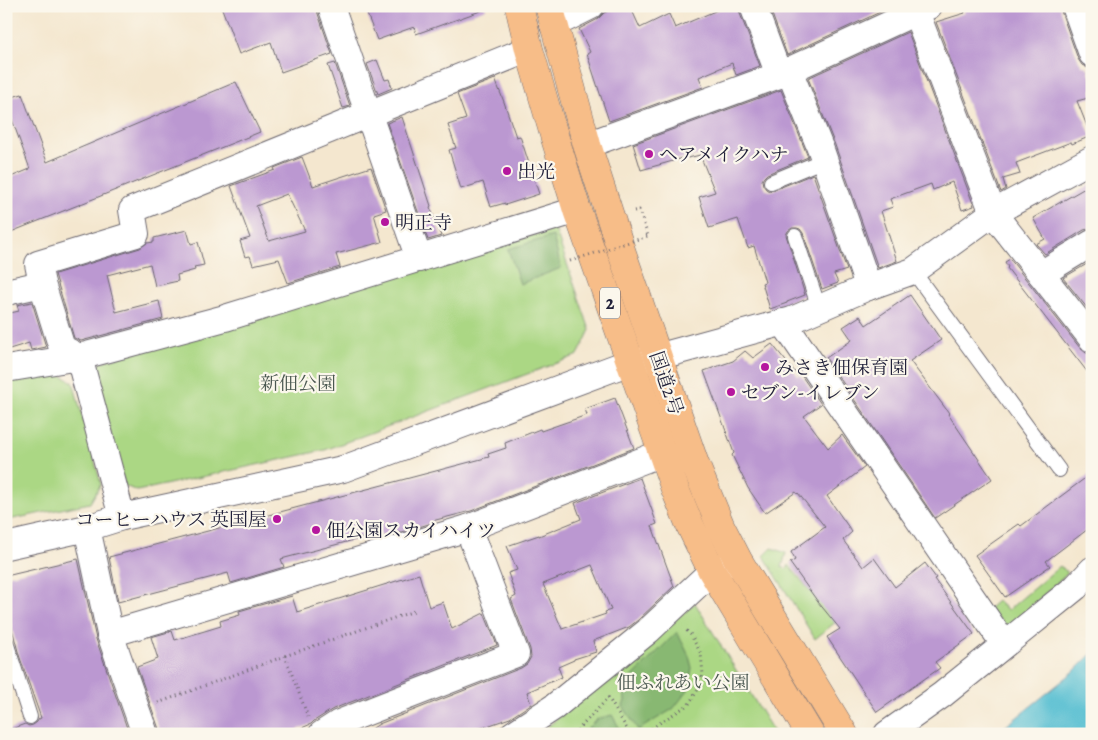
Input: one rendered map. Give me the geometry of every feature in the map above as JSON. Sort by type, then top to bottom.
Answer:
[{"type":"highway","name":"国道2号","points":[[518,6],[577,210],[662,453],[689,522],[718,581],[810,734]]},
{"type":"highway","name":"国道2号","points":[[551,15],[587,145],[657,357],[695,464],[721,526],[743,569],[844,734]]},
{"type":"street","points":[[331,6],[419,259]]},
{"type":"street","points":[[551,15],[591,6]]},
{"type":"street","points":[[753,6],[824,160],[868,287]]},
{"type":"street","points":[[1075,6],[1092,54]]},
{"type":"street","points":[[587,145],[784,72],[920,8],[993,213],[1092,339]]},
{"type":"street","points":[[122,517],[79,357],[62,348],[42,284],[38,264],[136,234],[132,210],[529,49]]},
{"type":"street","points":[[6,546],[87,528],[122,517],[343,469],[630,362],[657,357],[792,320],[868,287],[913,271],[993,213],[1092,158]]},
{"type":"street","points":[[6,369],[79,357],[225,318],[577,210]]},
{"type":"street","points":[[1041,274],[1092,243]]},
{"type":"street","points":[[6,292],[42,284]]},
{"type":"street","points":[[783,322],[1004,644]]},
{"type":"street","points":[[110,634],[468,528],[662,453]]},
{"type":"street","points":[[87,528],[110,634],[141,722]]},
{"type":"street","points":[[316,729],[339,723],[516,654],[468,528]]},
{"type":"street","points":[[513,734],[554,707],[648,631],[668,612],[718,581],[743,569]]},
{"type":"street","points":[[887,734],[942,695],[1076,587],[1092,570]]},
{"type":"lane","points":[[770,182],[824,160]]},
{"type":"lane","points":[[795,236],[819,308]]},
{"type":"lane","points":[[913,271],[1059,470]]},
{"type":"lane","points":[[6,642],[30,717]]},
{"type":"path","points":[[570,261],[648,236]]},
{"type":"path","points":[[141,722],[285,656],[417,610]]},
{"type":"path","points":[[643,734],[689,704],[697,691],[703,674],[701,654],[695,642],[668,612]]},
{"type":"path","points":[[285,656],[316,729]]},
{"type":"path","points":[[608,697],[630,734]]},
{"type":"green space","name":"新佃公園","points":[[555,229],[590,330],[578,355],[325,450],[137,491],[125,486],[94,373],[101,362]]},
{"type":"green space","points":[[553,236],[561,268],[520,284],[508,249]]},
{"type":"green space","points":[[55,372],[73,382],[101,484],[90,503],[8,520],[6,519],[6,382]]},
{"type":"green space","points":[[772,548],[786,553],[782,567],[787,569],[789,565],[837,621],[815,639],[764,556]]},
{"type":"green space","points":[[1060,566],[1068,573],[1008,627],[988,609],[997,601],[1008,610]]},
{"type":"green space","name":"佃ふれあい公園","points":[[695,603],[775,734],[539,734]]},
{"type":"green space","points":[[677,632],[689,656],[692,668],[688,690],[673,709],[638,730],[623,706],[625,701],[624,691],[631,678]]},
{"type":"green space","points":[[612,715],[623,734],[582,734],[597,719]]},
{"type":"water","points":[[1092,653],[1092,734],[996,734],[1072,673]]},
{"type":"building","points":[[221,6],[316,6],[332,54],[281,72],[271,42],[239,54]]},
{"type":"building","points":[[388,6],[485,6],[486,9],[416,34],[414,27],[377,40],[367,14]]},
{"type":"building","points":[[617,6],[630,6],[640,28],[669,14],[675,28],[727,6],[738,6],[760,66],[736,75],[732,63],[699,77],[703,87],[609,121],[587,54],[590,52],[579,29]]},
{"type":"building","points":[[769,6],[893,6],[787,55]]},
{"type":"building","points":[[962,6],[1060,6],[1078,59],[1082,65],[1088,68],[1092,81],[1092,97],[1077,101],[1091,136],[1016,163],[1020,174],[1003,179],[1006,189],[1001,192],[936,22],[965,13]]},
{"type":"building","points":[[908,32],[974,206],[962,210],[952,182],[933,190],[931,184],[890,199],[893,207],[881,211],[897,261],[878,268],[835,145],[808,78]]},
{"type":"building","points":[[377,60],[385,80],[389,79],[392,88],[378,94],[367,64]]},
{"type":"building","points":[[335,63],[350,106],[343,108],[328,65]]},
{"type":"building","points":[[495,79],[516,137],[520,136],[539,194],[505,205],[505,203],[491,207],[483,182],[461,189],[449,150],[456,148],[448,125],[466,119],[457,94]]},
{"type":"building","points":[[236,82],[260,132],[6,234],[6,179],[30,169],[6,99],[22,94],[47,162]]},
{"type":"building","points":[[781,90],[808,157],[767,174],[762,180],[763,185],[769,191],[774,190],[813,174],[847,270],[834,274],[838,283],[822,289],[803,233],[800,229],[792,228],[786,235],[805,295],[770,309],[762,283],[765,282],[754,246],[748,248],[738,219],[709,228],[699,197],[715,192],[700,155],[641,170],[633,144]]},
{"type":"building","points":[[402,117],[441,236],[428,240],[387,123]]},
{"type":"building","points":[[302,157],[313,186],[371,167],[386,210],[374,214],[382,242],[336,254],[340,267],[288,283],[279,259],[253,265],[250,256],[245,257],[240,241],[250,238],[231,186],[275,170],[274,168]],"holes":[[[287,194],[305,231],[269,241],[256,206]]]},
{"type":"building","points":[[1092,184],[1092,228],[1084,230],[1045,254],[1036,244],[1045,239],[1033,218]]},
{"type":"building","points":[[187,230],[191,244],[198,242],[204,265],[194,267],[195,270],[177,275],[178,281],[155,286],[150,264],[107,275],[116,312],[159,301],[163,319],[81,341],[74,338],[55,274],[140,248],[147,243],[154,242],[154,238]]},
{"type":"building","points":[[1010,259],[1080,348],[1086,353],[1092,354],[1092,378],[1007,268],[1005,262]]},
{"type":"building","points":[[1092,261],[1092,314],[1063,278]]},
{"type":"building","points":[[910,295],[941,340],[910,361],[949,413],[992,479],[935,518],[826,358],[852,340],[843,327],[860,316],[866,325]]},
{"type":"building","points":[[32,302],[46,347],[31,350],[29,343],[6,350],[6,314],[19,311],[17,305]]},
{"type":"building","points":[[772,344],[798,376],[801,375],[821,404],[804,416],[828,448],[842,435],[865,467],[827,496],[852,532],[843,540],[863,567],[874,558],[895,587],[925,563],[936,578],[934,579],[974,634],[935,662],[940,668],[877,712],[827,637],[840,629],[790,563],[795,560],[791,552],[825,527],[796,492],[765,513],[748,488],[732,455],[734,453],[704,371],[733,361],[745,351],[753,358]]},
{"type":"building","name":"佃公園スカイハイツ","points":[[615,398],[634,448],[471,511],[432,521],[432,523],[382,538],[381,533],[281,559],[284,567],[231,583],[228,573],[118,602],[109,557],[489,457],[488,454],[506,448],[505,443],[540,429],[541,431],[587,415],[585,409]]},
{"type":"building","points":[[1092,473],[1092,526],[1046,561],[1050,566],[1005,597],[975,555],[1019,524],[1021,526]]},
{"type":"building","points":[[640,478],[657,524],[652,526],[674,586],[629,627],[593,641],[596,652],[574,659],[558,667],[562,677],[527,692],[531,704],[510,718],[464,734],[364,734],[379,724],[527,664],[531,657],[530,649],[511,599],[516,596],[508,573],[517,570],[507,546],[539,536],[581,519],[575,503]],"holes":[[[592,565],[611,610],[605,612],[606,614],[562,629],[543,584]]]},
{"type":"building","points":[[78,559],[96,639],[129,734],[6,734],[6,731],[25,724],[33,725],[41,718],[19,655],[6,606],[6,576]]},
{"type":"building","points":[[419,574],[429,607],[443,602],[452,629],[484,613],[497,645],[333,709],[311,724],[297,730],[298,734],[160,734],[137,667],[158,659],[151,637],[172,631],[175,640],[221,626],[220,621],[240,615],[239,611],[292,596],[297,612]]},
{"type":"place","name":"ヘアメイクハナ","points":[[649,154]]},
{"type":"place","name":"出光","points":[[507,171]]},
{"type":"place","name":"明正寺","points":[[385,222]]},
{"type":"place","name":"みさき佃保育園","points":[[765,367]]},
{"type":"place","name":"セブン-イレブン","points":[[731,392]]},
{"type":"place","name":"コーヒーハウス 英国屋","points":[[277,519]]},
{"type":"place","name":"佃公園スカイハイツ","points":[[316,530]]}]
